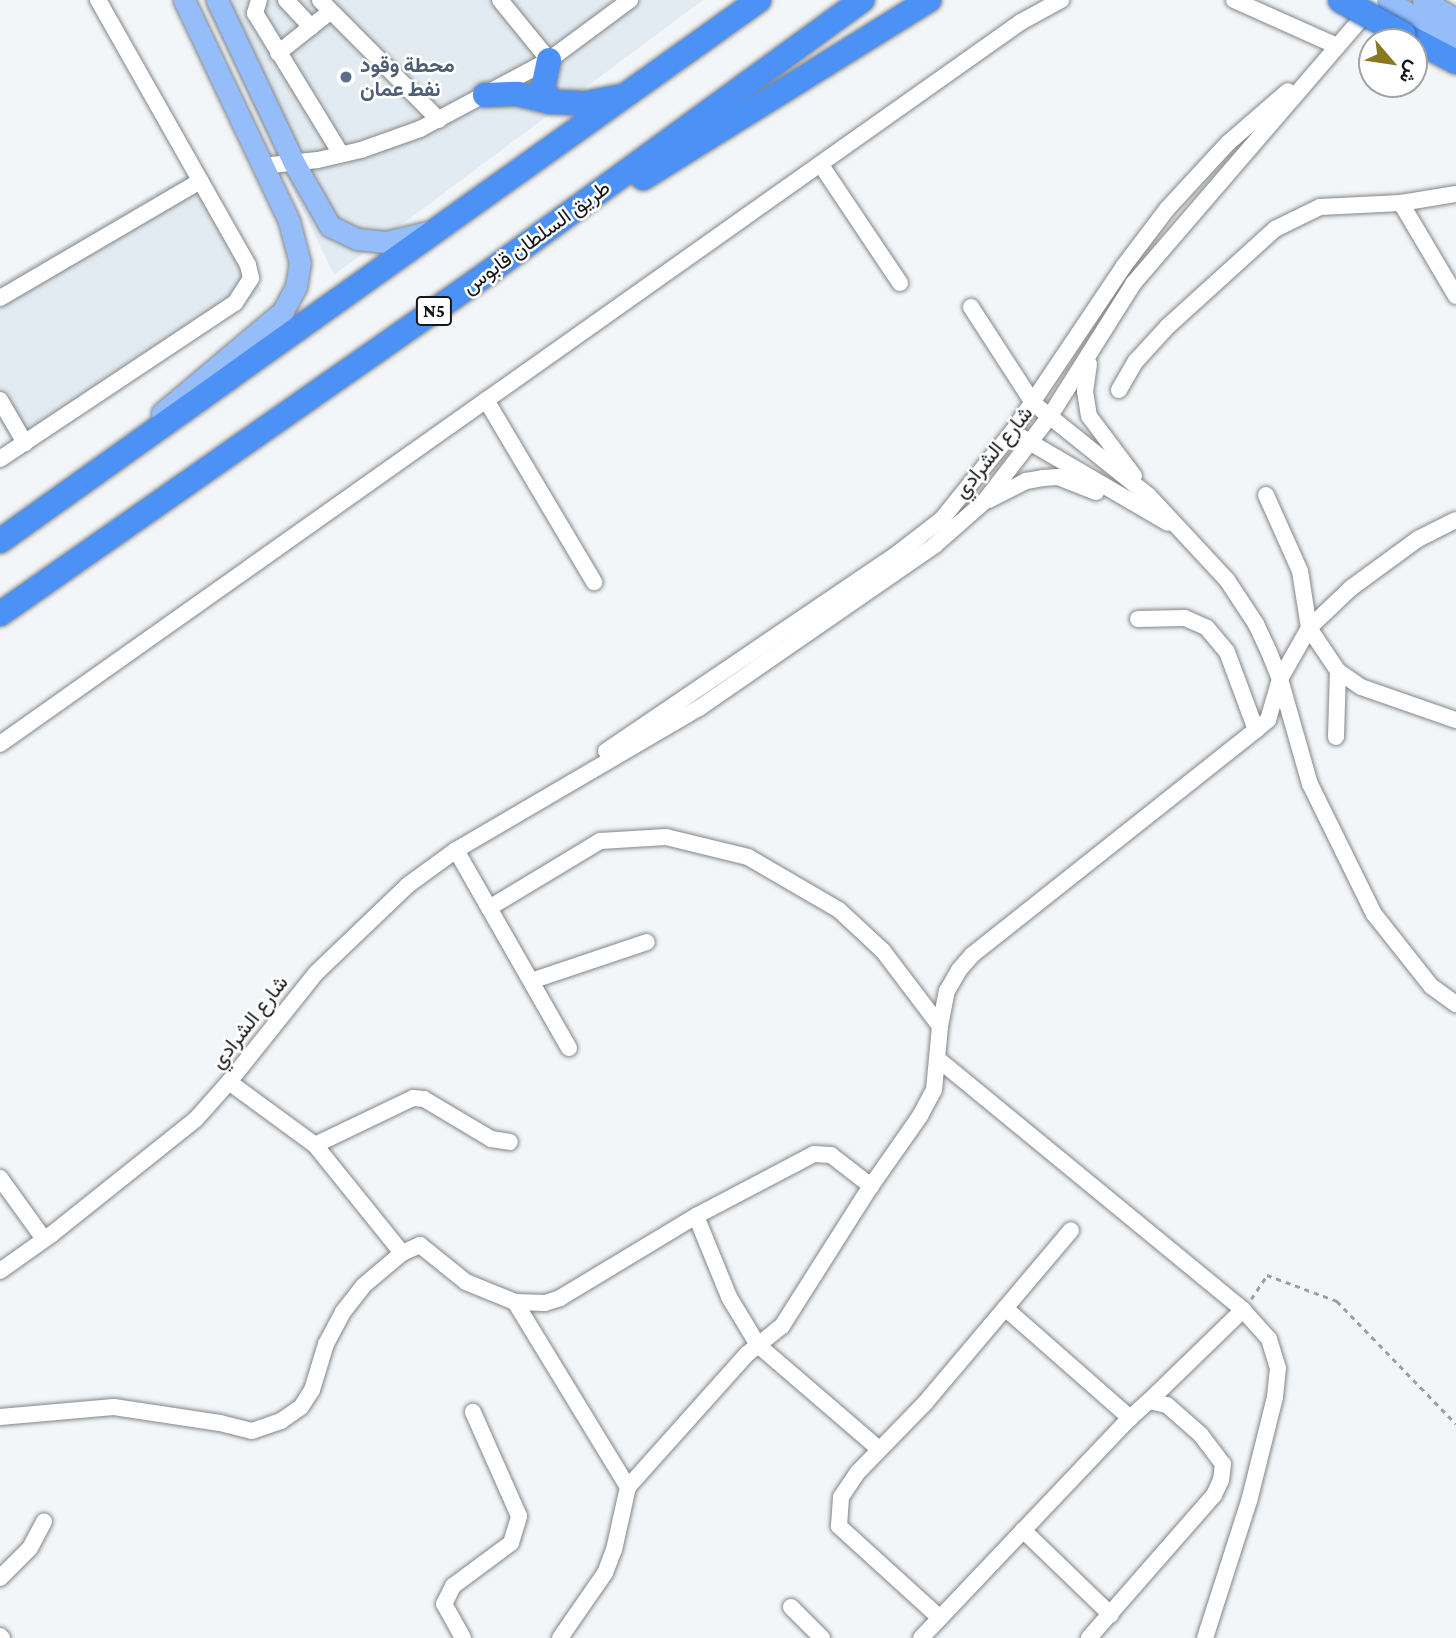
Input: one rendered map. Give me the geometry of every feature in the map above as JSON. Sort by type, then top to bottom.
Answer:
[{"type":"highway","points":[[0,541],[759,0]]},
{"type":"highway","name":"طريق السلطان قابوس","points":[[0,614],[485,275],[862,0]]},
{"type":"highway","points":[[485,275],[929,0]]},
{"type":"highway","points":[[1341,0],[1456,62]]},
{"type":"highway","points":[[548,60],[543,89],[551,102]]},
{"type":"highway","points":[[485,94],[518,94],[551,102],[587,103],[625,95]]},
{"type":"main road","points":[[217,0],[294,163],[330,226],[348,235],[386,242],[437,230]]},
{"type":"main road","points":[[1387,0],[1450,28]]},
{"type":"main road","points":[[1423,0],[1450,28]]},
{"type":"main road","points":[[44,510],[283,311],[296,287],[300,263],[289,221],[261,166],[187,2]]},
{"type":"street","points":[[0,459],[224,310],[244,293],[251,278],[248,265],[98,0]]},
{"type":"street","points":[[259,0],[255,13],[341,154]]},
{"type":"street","points":[[285,0],[311,27]]},
{"type":"street","points":[[500,0],[548,60]]},
{"type":"street","points":[[261,166],[294,163],[381,145],[439,120],[548,60],[630,0]]},
{"type":"street","points":[[0,744],[1021,22],[1061,0]]},
{"type":"street","points":[[1234,0],[1338,46]]},
{"type":"street","name":"شارع الشرادي","points":[[0,1271],[196,1119],[335,951],[408,885],[456,850],[699,708],[935,545],[984,502],[1050,415],[1090,356],[1133,284],[1377,0]]},
{"type":"street","points":[[278,53],[311,27],[325,6],[439,120]]},
{"type":"street","name":"شارع الشرادي","points":[[534,805],[599,756],[929,531],[967,491],[1013,431],[1123,267],[1176,199],[1228,143],[1318,69]]},
{"type":"street","points":[[821,165],[900,283]]},
{"type":"street","points":[[0,298],[200,181]]},
{"type":"street","points":[[1119,390],[1136,361],[1167,327],[1275,229],[1320,207],[1401,203],[1456,194]]},
{"type":"street","points":[[1401,203],[1456,296]]},
{"type":"street","points":[[971,307],[1033,402],[1149,495]]},
{"type":"street","points":[[1090,356],[1085,391],[1089,416],[1176,528],[1236,594],[1256,624],[1280,679],[1310,784],[1374,914],[1431,986],[1456,1004]]},
{"type":"street","points":[[0,400],[25,443]]},
{"type":"street","points":[[486,400],[594,582]]},
{"type":"street","points":[[1013,431],[1136,507],[1176,528]]},
{"type":"street","points":[[984,502],[1026,481],[1058,477],[1136,507]]},
{"type":"street","points":[[1266,495],[1300,570],[1309,628],[1338,671],[1361,687],[1456,720]]},
{"type":"street","points":[[561,1638],[605,1573],[614,1550],[628,1487],[758,1345],[782,1326],[871,1186],[920,1116],[934,1090],[939,1060],[940,1026],[947,991],[972,955],[1268,720],[1280,679],[1309,628],[1362,580],[1418,539],[1456,520]]},
{"type":"street","points":[[1138,619],[1185,618],[1207,628],[1227,652],[1256,730]]},
{"type":"street","points":[[1336,737],[1338,671]]},
{"type":"street","points":[[489,908],[600,841],[666,837],[748,857],[839,909],[883,951],[940,1026]]},
{"type":"street","points":[[456,850],[569,1048]]},
{"type":"street","points":[[531,981],[647,942]]},
{"type":"street","points":[[939,1060],[1243,1310],[1269,1339],[1278,1368],[1276,1398],[1249,1502],[1205,1638]]},
{"type":"street","points":[[229,1082],[316,1145],[402,1253]]},
{"type":"street","points":[[316,1145],[413,1098],[424,1100],[491,1139],[510,1142]]},
{"type":"street","points":[[0,1417],[114,1407],[220,1423],[252,1432],[281,1421],[301,1407],[312,1390],[326,1344],[363,1286],[402,1253],[420,1245],[466,1282],[515,1302],[534,1304],[560,1298],[696,1216],[814,1154],[831,1156],[871,1186]]},
{"type":"street","points":[[0,1178],[44,1239]]},
{"type":"street","points":[[696,1216],[729,1297],[758,1345],[880,1449]]},
{"type":"street","points":[[940,1618],[839,1526],[841,1497],[858,1472],[925,1403],[1071,1230]]},
{"type":"street","points":[[515,1302],[628,1487]]},
{"type":"street","points":[[1005,1308],[1130,1418]]},
{"type":"street","points":[[921,1638],[1130,1418],[1243,1310]]},
{"type":"street","points":[[1089,1638],[1214,1495],[1222,1480],[1223,1464],[1201,1436],[1167,1405],[1149,1401]]},
{"type":"street","points":[[463,1638],[443,1604],[453,1586],[511,1543],[519,1516],[473,1412]]},
{"type":"street","points":[[0,1578],[30,1548],[44,1522]]},
{"type":"street","points":[[1023,1530],[1111,1615]]},
{"type":"street","points":[[791,1607],[822,1638]]},
{"type":"path","points":[[1243,1310],[1268,1275],[1337,1301],[1456,1424]]},
{"type":"shaded area","points":[[202,0],[703,0],[334,275]]},
{"type":"shaded area","points":[[201,170],[262,291],[21,456],[0,421],[0,283],[175,181]]},
{"type":"place","name":"محطة وقود نفط عمان","points":[[346,77]]}]
